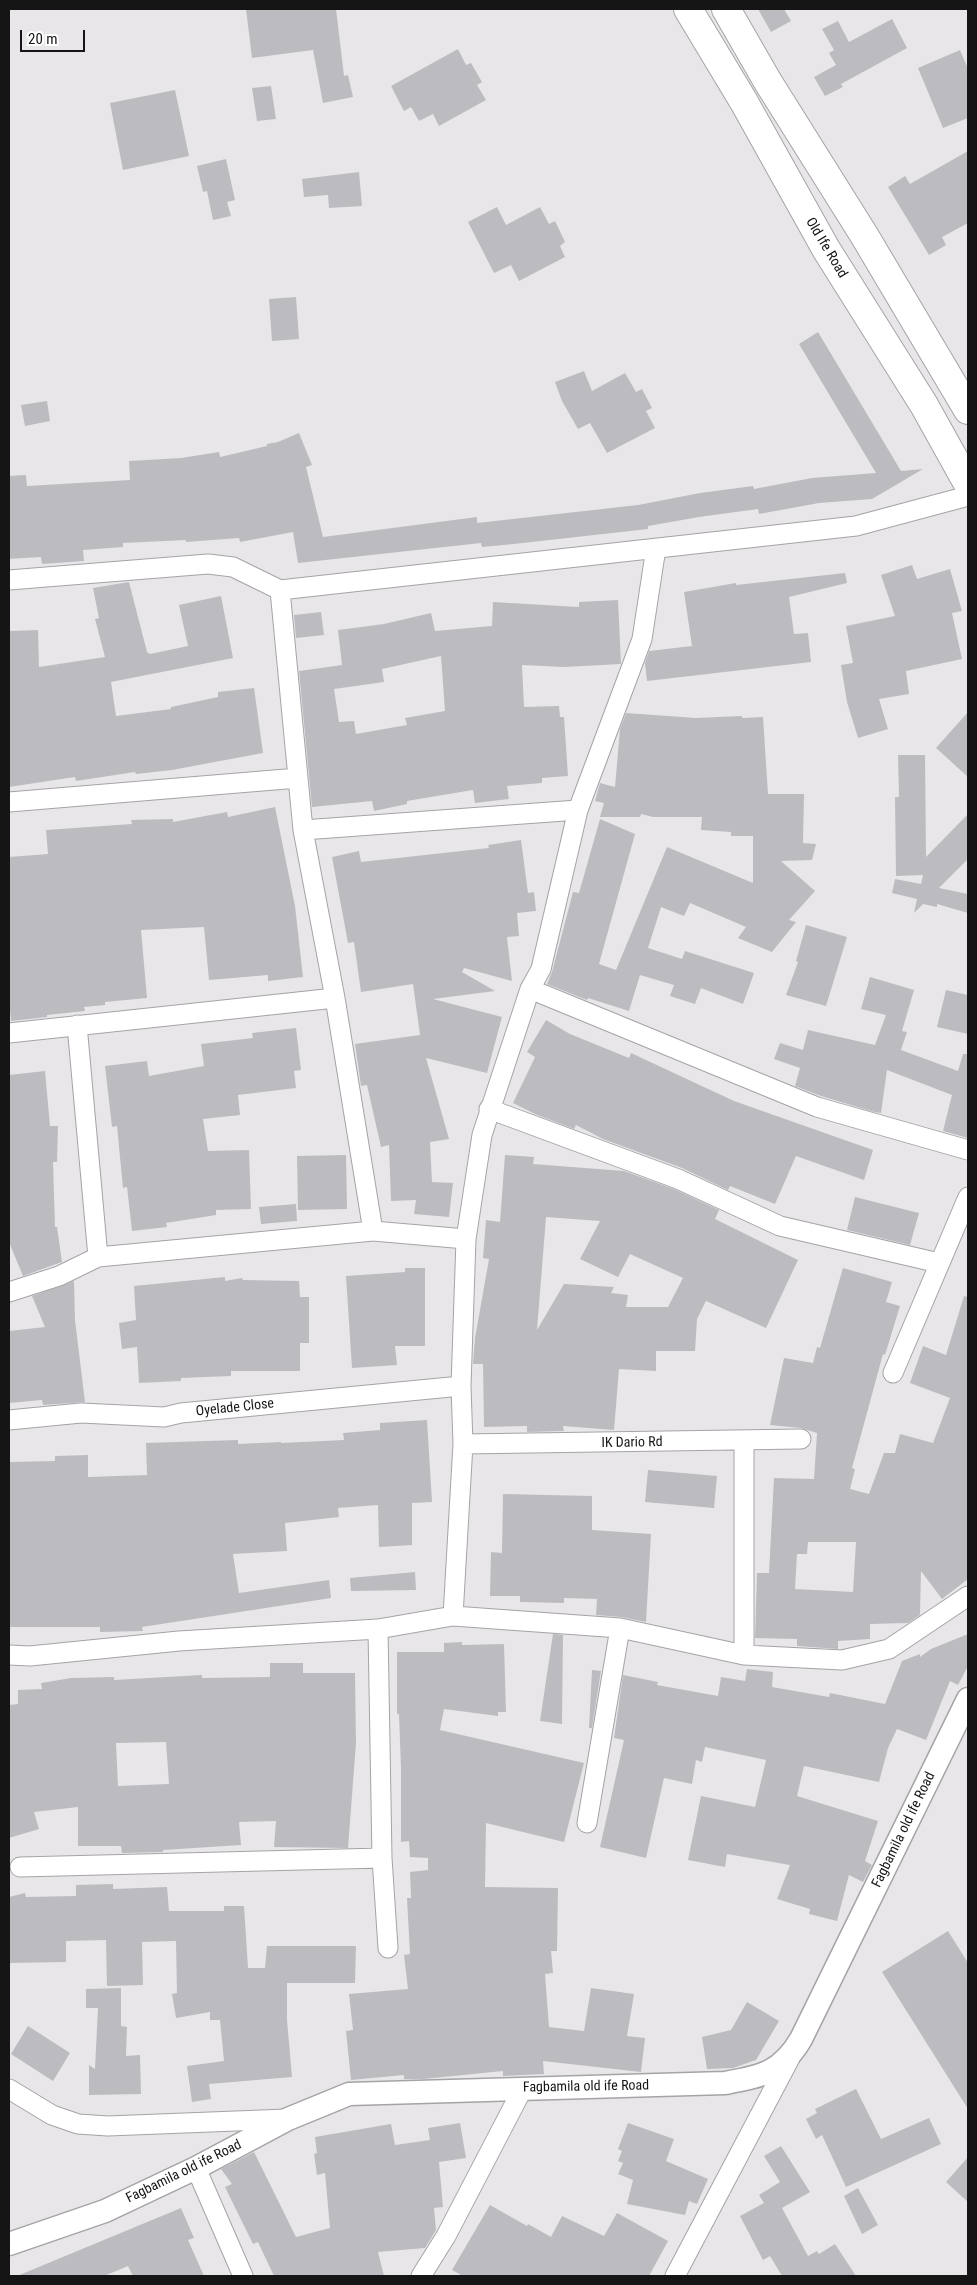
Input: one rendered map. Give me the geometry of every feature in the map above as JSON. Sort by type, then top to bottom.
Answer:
[{"type":"main road","name":"Old Ife Road","points":[[688,9],[744,102],[826,249],[924,405],[968,484]]},
{"type":"main road","points":[[726,9],[768,82],[864,235],[968,410]]},
{"type":"street","points":[[9,580],[208,564],[233,567],[280,590],[856,526],[968,496]]},
{"type":"street","points":[[453,1616],[463,1444],[461,1386],[466,1239],[482,1135],[530,989],[541,969],[578,810],[642,639],[656,548]]},
{"type":"street","points":[[280,590],[303,830],[335,998],[373,1231]]},
{"type":"street","points":[[9,802],[298,778]]},
{"type":"street","points":[[303,830],[578,810]]},
{"type":"street","points":[[530,989],[817,1107],[968,1150]]},
{"type":"street","points":[[9,1033],[335,998]]},
{"type":"street","points":[[77,1025],[98,1257]]},
{"type":"street","points":[[489,1109],[678,1179],[780,1226],[939,1263]]},
{"type":"street","points":[[893,1373],[968,1197]]},
{"type":"street","points":[[9,1292],[59,1276],[98,1257],[373,1231],[466,1239]]},
{"type":"street","name":"Oyelade Close","points":[[9,1420],[98,1413],[164,1416],[461,1386]]},
{"type":"street","name":"IK Dario Rd","points":[[463,1444],[801,1439]]},
{"type":"street","points":[[744,1441],[744,1655]]},
{"type":"street","points":[[9,1655],[30,1656],[178,1641],[378,1629],[453,1616],[620,1628],[744,1655],[842,1660],[889,1649],[968,1596]]},
{"type":"street","points":[[587,1823],[620,1628]]},
{"type":"street","points":[[378,1629],[382,1858],[388,1948]]},
{"type":"street","name":"Fagbamila old ife Road","points":[[9,2244],[105,2211],[196,2168],[288,2119],[349,2094],[726,2083],[760,2077],[790,2058],[802,2039],[968,1699]]},
{"type":"street","points":[[20,1867],[382,1858]]},
{"type":"street","points":[[676,2276],[790,2058]]},
{"type":"street","points":[[421,2276],[446,2236],[523,2088]]},
{"type":"street","points":[[9,2089],[52,2115],[78,2124],[108,2126],[288,2119]]},
{"type":"street","points":[[196,2168],[243,2276]]},
{"type":"building","points":[[246,9],[336,9],[344,76],[348,75],[353,97],[323,103],[313,50],[252,58]]},
{"type":"building","points":[[758,9],[784,9],[791,21],[771,32]]},
{"type":"building","points":[[892,19],[907,48],[841,84],[843,87],[825,96],[814,77],[836,65],[829,53],[834,50],[822,29],[838,21],[849,42]]},
{"type":"building","points":[[458,49],[466,65],[471,63],[482,82],[477,85],[486,100],[439,126],[433,114],[419,121],[411,107],[404,111],[391,86]]},
{"type":"building","points":[[960,50],[968,69],[968,118],[943,128],[918,68]]},
{"type":"building","points":[[271,86],[276,119],[257,121],[252,88]]},
{"type":"building","points":[[175,90],[189,156],[123,170],[110,103]]},
{"type":"building","points":[[968,151],[968,223],[942,237],[946,245],[929,255],[888,187],[905,176],[910,184]]},
{"type":"building","points":[[226,159],[235,200],[227,202],[231,216],[213,220],[207,191],[203,192],[197,166]]},
{"type":"building","points":[[359,172],[362,206],[329,208],[328,195],[304,197],[302,179]]},
{"type":"building","points":[[497,207],[506,225],[540,207],[549,224],[555,221],[565,242],[560,246],[565,257],[519,281],[511,265],[494,273],[468,222]]},
{"type":"building","points":[[296,297],[299,339],[272,341],[269,299]]},
{"type":"building","points":[[818,332],[901,471],[923,469],[872,499],[819,503],[759,514],[758,509],[648,526],[648,529],[514,544],[482,547],[481,543],[298,563],[293,532],[240,542],[239,538],[186,542],[186,540],[123,543],[123,547],[83,550],[84,561],[42,564],[41,557],[9,559],[9,476],[26,475],[27,486],[130,480],[129,461],[181,458],[219,452],[220,457],[267,446],[267,444],[278,442],[299,433],[312,465],[306,467],[323,537],[477,517],[477,523],[638,505],[700,493],[753,486],[754,489],[812,478],[876,473],[799,344]]},
{"type":"building","points":[[584,371],[592,391],[625,373],[636,392],[642,389],[652,408],[646,411],[655,428],[607,453],[590,423],[578,429],[562,401],[555,382]]},
{"type":"building","points":[[47,401],[50,421],[25,426],[21,405]]},
{"type":"building","points":[[912,565],[917,579],[950,569],[962,611],[952,613],[962,659],[906,671],[909,694],[879,699],[888,729],[858,738],[847,702],[841,665],[853,663],[846,626],[895,616],[881,575]]},
{"type":"building","points":[[845,573],[847,583],[789,597],[794,634],[808,633],[811,662],[647,681],[645,663],[649,651],[692,646],[684,592],[736,583],[736,585]]},
{"type":"building","points":[[129,582],[147,652],[150,654],[188,646],[179,605],[221,596],[233,658],[111,682],[116,716],[171,709],[171,707],[218,697],[218,692],[254,688],[263,753],[172,770],[136,774],[135,772],[76,781],[75,777],[9,787],[9,631],[38,630],[39,667],[105,657],[95,619],[99,618],[93,588]]},
{"type":"building","points":[[618,600],[621,664],[564,667],[522,665],[524,707],[559,706],[560,717],[564,717],[568,776],[542,778],[542,783],[507,786],[509,799],[475,803],[473,790],[407,801],[407,804],[374,811],[372,801],[312,807],[299,671],[342,665],[338,630],[384,624],[431,613],[435,631],[492,626],[493,602],[579,607],[579,602]],"holes":[[[441,656],[445,711],[405,718],[407,725],[356,734],[354,721],[339,722],[334,689],[384,682],[382,669]]]},
{"type":"building","points":[[321,612],[324,635],[296,638],[294,615]]},
{"type":"building","points":[[968,712],[968,777],[936,748]]},
{"type":"building","points":[[626,713],[696,718],[763,717],[768,794],[804,794],[803,843],[816,844],[812,860],[781,861],[815,891],[789,920],[796,922],[772,952],[738,938],[746,927],[690,903],[684,916],[661,907],[648,948],[682,959],[685,951],[754,973],[743,1004],[701,988],[695,1004],[670,996],[674,985],[640,975],[629,1011],[588,998],[587,1000],[547,984],[552,972],[573,892],[579,893],[600,819],[635,834],[599,964],[616,970],[667,847],[753,883],[753,836],[731,836],[731,832],[701,830],[702,817],[653,817],[641,814],[640,817],[600,817],[604,803],[595,801],[600,783],[615,787],[620,729]]},
{"type":"building","points":[[898,755],[925,755],[926,857],[968,814],[968,859],[939,888],[968,894],[968,913],[937,904],[937,907],[923,904],[914,913],[917,899],[892,893],[895,879],[921,884],[923,875],[896,876],[895,797],[899,797]]},
{"type":"building","points":[[275,807],[295,906],[303,977],[268,981],[268,975],[209,980],[204,927],[141,930],[147,998],[105,1002],[105,1005],[84,1007],[85,1011],[11,1021],[9,999],[9,857],[48,854],[46,830],[132,824],[131,820],[173,819],[173,822],[227,812],[228,817]]},
{"type":"building","points":[[521,840],[528,893],[534,892],[536,911],[517,913],[519,936],[507,937],[512,981],[464,968],[462,972],[495,991],[433,999],[502,1017],[487,1073],[426,1058],[449,1139],[430,1142],[432,1182],[453,1183],[449,1217],[414,1214],[416,1200],[391,1201],[389,1145],[381,1147],[367,1085],[361,1086],[355,1044],[420,1035],[413,984],[361,992],[354,942],[348,943],[332,857],[359,851],[361,862],[489,848],[488,845]]},
{"type":"building","points":[[806,925],[847,937],[826,1006],[786,995],[798,962],[796,961]]},
{"type":"building","points":[[870,977],[914,990],[902,1031],[907,1032],[901,1050],[958,1071],[963,1054],[968,1054],[968,1138],[943,1131],[952,1095],[887,1070],[881,1113],[874,1112],[795,1086],[800,1068],[774,1059],[780,1043],[803,1050],[808,1030],[875,1045],[886,1015],[861,1009]]},
{"type":"building","points":[[946,990],[968,995],[968,1034],[937,1027]]},
{"type":"building","points":[[546,1020],[570,1034],[629,1058],[631,1053],[734,1101],[873,1150],[864,1180],[796,1156],[775,1204],[730,1186],[728,1190],[682,1168],[603,1139],[576,1125],[574,1129],[513,1103],[535,1057],[527,1052]]},
{"type":"building","points":[[296,1028],[301,1070],[294,1071],[296,1088],[238,1095],[240,1115],[203,1119],[208,1151],[249,1150],[251,1209],[216,1210],[216,1215],[166,1223],[167,1227],[132,1231],[127,1187],[123,1188],[117,1126],[112,1127],[105,1066],[147,1061],[149,1076],[204,1066],[201,1044],[253,1038],[252,1033]]},
{"type":"building","points":[[45,1071],[50,1126],[58,1126],[57,1162],[53,1162],[55,1227],[57,1227],[62,1262],[23,1276],[9,1242],[9,1075]]},
{"type":"building","points":[[346,1155],[347,1209],[298,1210],[297,1156]]},
{"type":"building","points":[[505,1155],[534,1157],[533,1164],[624,1171],[674,1189],[719,1210],[715,1219],[798,1260],[766,1328],[706,1301],[697,1319],[695,1351],[656,1351],[656,1371],[619,1369],[614,1430],[563,1426],[564,1431],[527,1432],[527,1426],[484,1427],[483,1364],[473,1364],[475,1338],[489,1259],[483,1258],[486,1220],[500,1222]],"holes":[[[546,1217],[600,1221],[580,1259],[618,1277],[630,1254],[683,1278],[668,1307],[626,1307],[628,1295],[611,1293],[614,1287],[564,1284],[537,1330]]]},
{"type":"building","points":[[855,1197],[919,1213],[910,1245],[847,1230]]},
{"type":"building","points":[[296,1204],[297,1221],[261,1224],[259,1207]]},
{"type":"building","points":[[405,1268],[425,1268],[425,1346],[395,1346],[397,1365],[352,1368],[346,1276],[405,1272]]},
{"type":"building","points":[[843,1268],[892,1282],[886,1302],[900,1306],[885,1355],[883,1354],[852,1468],[855,1469],[850,1489],[869,1494],[884,1453],[895,1453],[900,1434],[933,1443],[950,1398],[910,1383],[923,1346],[946,1355],[964,1296],[968,1297],[968,1579],[942,1599],[921,1571],[920,1615],[908,1623],[870,1624],[870,1639],[838,1641],[838,1649],[797,1646],[797,1639],[755,1638],[757,1573],[769,1573],[774,1478],[814,1479],[817,1433],[801,1428],[770,1425],[784,1358],[813,1363],[817,1347],[820,1348]],"holes":[[[808,1542],[856,1542],[853,1592],[795,1589],[797,1554],[807,1554]]]},
{"type":"building","points":[[225,1277],[225,1281],[242,1278],[243,1280],[299,1281],[300,1297],[309,1297],[309,1343],[300,1343],[300,1371],[231,1371],[231,1376],[181,1378],[181,1381],[139,1383],[137,1347],[122,1349],[119,1323],[136,1320],[134,1286]]},
{"type":"building","points":[[74,1281],[75,1320],[85,1402],[43,1405],[42,1400],[9,1403],[9,1331],[45,1327],[32,1296]]},
{"type":"building","points":[[427,1420],[432,1502],[412,1503],[412,1545],[379,1547],[378,1505],[338,1508],[339,1517],[285,1523],[287,1551],[233,1554],[239,1593],[329,1580],[331,1598],[142,1627],[143,1631],[100,1632],[100,1627],[9,1627],[9,1462],[55,1461],[55,1456],[88,1455],[88,1477],[147,1475],[146,1443],[238,1440],[238,1444],[344,1440],[343,1433],[380,1430],[380,1423]]},
{"type":"building","points":[[648,1470],[717,1476],[714,1508],[645,1502]]},
{"type":"building","points":[[503,1494],[592,1496],[592,1530],[651,1534],[646,1622],[596,1615],[597,1599],[564,1598],[564,1603],[520,1602],[520,1596],[490,1596],[491,1552],[502,1553]]},
{"type":"building","points":[[415,1572],[416,1590],[351,1591],[350,1578]]},
{"type":"building","points":[[553,1634],[563,1635],[562,1724],[540,1721]]},
{"type":"building","points":[[968,1634],[968,1666],[958,1685],[950,1681],[926,1740],[897,1729],[888,1748],[879,1782],[804,1766],[797,1796],[878,1821],[865,1861],[872,1865],[863,1882],[849,1875],[837,1921],[809,1914],[810,1909],[777,1899],[790,1865],[727,1854],[725,1867],[688,1860],[701,1796],[755,1807],[766,1760],[705,1747],[702,1762],[696,1760],[692,1784],[664,1778],[646,1858],[600,1847],[624,1740],[614,1738],[623,1675],[658,1682],[657,1685],[718,1696],[721,1677],[745,1681],[747,1669],[773,1672],[772,1687],[829,1697],[830,1693],[885,1704],[902,1661],[920,1654],[920,1657],[931,1649]]},
{"type":"building","points":[[462,1642],[462,1645],[504,1644],[506,1712],[498,1712],[498,1716],[444,1709],[440,1730],[584,1763],[564,1842],[486,1823],[485,1887],[558,1888],[557,1951],[551,1951],[553,1973],[545,1974],[549,2027],[584,2031],[591,1988],[634,1994],[627,2036],[645,2038],[641,2072],[543,2061],[544,2074],[503,2076],[503,2071],[423,2079],[404,2079],[404,2075],[351,2080],[346,2031],[353,2030],[349,1994],[408,1989],[404,1955],[410,1954],[407,1898],[411,1898],[410,1872],[428,1870],[428,1858],[410,1857],[409,1841],[401,1842],[401,1768],[399,1714],[397,1714],[397,1652],[444,1652],[444,1643]]},
{"type":"building","points":[[270,1663],[303,1663],[303,1673],[355,1673],[356,1743],[348,1848],[274,1847],[276,1821],[239,1822],[241,1845],[163,1850],[163,1852],[122,1853],[121,1846],[78,1846],[78,1807],[34,1812],[39,1829],[9,1838],[9,1705],[18,1704],[18,1690],[42,1689],[41,1683],[71,1678],[114,1677],[114,1680],[202,1675],[202,1678],[270,1677]],"holes":[[[166,1742],[169,1784],[118,1786],[116,1743]]]},
{"type":"building","points":[[592,1670],[601,1671],[592,1728],[589,1728]]},
{"type":"building","points":[[113,1884],[113,1889],[167,1887],[169,1911],[224,1911],[224,1906],[244,1906],[248,1968],[265,1968],[267,1946],[356,1946],[355,1983],[287,1983],[287,2020],[292,2077],[209,2084],[211,2099],[192,2102],[187,2066],[224,2061],[220,2020],[210,2020],[210,2012],[176,2018],[172,1994],[177,1993],[176,1941],[142,1942],[143,1985],[107,1986],[106,1940],[66,1941],[66,1962],[9,1963],[9,1897],[25,1893],[26,1897],[76,1896],[76,1885]]},
{"type":"building","points":[[948,1931],[968,1963],[968,2109],[882,1972]]},
{"type":"building","points":[[121,1988],[121,2026],[127,2027],[126,2056],[140,2055],[141,2094],[89,2095],[89,2065],[95,2069],[98,2008],[86,2008],[86,1989]]},
{"type":"building","points":[[747,2002],[779,2021],[756,2060],[733,2068],[707,2069],[702,2037],[731,2030]]},
{"type":"building","points":[[28,2026],[70,2053],[53,2081],[11,2054]]},
{"type":"building","points":[[856,2089],[881,2139],[929,2118],[941,2144],[846,2187],[822,2135],[816,2139],[806,2119],[817,2113],[815,2109]]},
{"type":"building","points":[[460,2123],[466,2158],[439,2162],[443,2207],[434,2208],[436,2230],[425,2248],[378,2252],[384,2276],[274,2276],[258,2242],[253,2244],[225,2187],[232,2184],[221,2169],[254,2152],[296,2237],[330,2228],[325,2173],[317,2175],[314,2154],[317,2153],[315,2137],[391,2124],[395,2145],[430,2140],[428,2128]]},
{"type":"building","points":[[628,2123],[674,2139],[666,2161],[708,2179],[697,2204],[689,2201],[685,2215],[627,2204],[633,2180],[618,2174],[623,2163],[618,2161],[622,2151],[618,2149]]},
{"type":"building","points":[[781,2146],[810,2192],[782,2208],[808,2256],[817,2251],[819,2254],[835,2244],[856,2276],[782,2276],[770,2256],[763,2260],[740,2216],[764,2203],[759,2195],[780,2182],[764,2156]]},
{"type":"building","points":[[968,2157],[968,2202],[946,2182]]},
{"type":"building","points":[[858,2188],[878,2225],[862,2234],[844,2196]]},
{"type":"building","points":[[490,2205],[551,2237],[562,2216],[604,2236],[617,2213],[668,2241],[649,2276],[463,2276],[452,2270]]},
{"type":"building","points":[[181,2208],[194,2238],[188,2240],[204,2276],[133,2276],[128,2266],[104,2276],[17,2276]]}]
